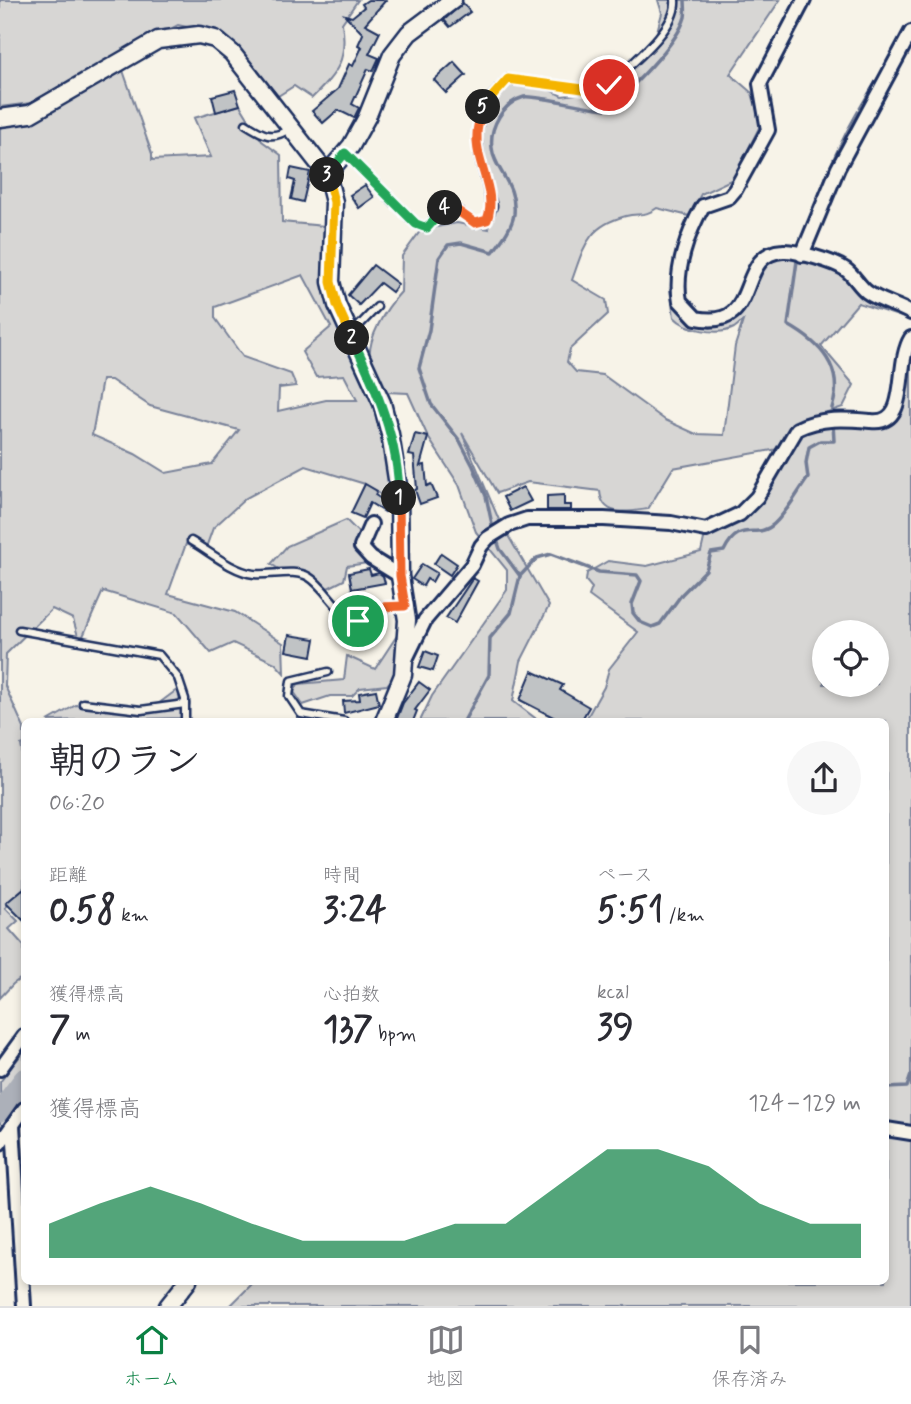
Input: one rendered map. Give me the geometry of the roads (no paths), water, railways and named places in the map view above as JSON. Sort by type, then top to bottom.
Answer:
[{"type":"street","points":[[327,174],[345,153],[367,117],[392,55],[409,33],[453,0]]},
{"type":"street","points":[[804,0],[760,83],[768,130],[735,190],[729,197],[703,206],[691,227],[680,278],[680,301],[696,318],[716,320],[729,316],[745,299],[755,266],[767,254],[783,251],[845,268],[868,293],[911,313]]},
{"type":"street","points":[[802,255],[838,168],[911,32]]},
{"type":"street","points":[[0,118],[30,114],[158,40],[199,34],[215,39],[232,53],[327,174],[334,202],[331,282],[337,305],[382,403],[399,492],[400,576],[405,606],[406,660],[403,675],[385,718]]},
{"type":"street","points":[[406,660],[425,620],[472,565],[481,546],[501,530],[527,519],[556,519],[638,520],[706,530],[740,514],[757,497],[797,429],[825,419],[884,423],[901,410],[905,396],[904,366],[911,338]]},
{"type":"street","points":[[371,524],[361,547],[371,558],[400,576]]},
{"type":"street","points":[[0,1069],[21,1040]]},
{"type":"street","points":[[0,1143],[21,1113]]},
{"type":"street","points":[[13,1125],[21,1257]]},
{"type":"street","points":[[889,1129],[911,1133]]},
{"type":"street","points":[[23,1285],[24,1306]]},
{"type":"street","points":[[168,1306],[185,1285]]},
{"type":"lane","points":[[345,153],[416,224],[427,228],[448,204],[475,223],[487,220],[493,206],[480,161],[477,134],[484,104],[508,79],[598,91],[609,85],[664,31],[676,8],[675,0]]},
{"type":"lane","points":[[246,124],[264,136],[278,136],[291,128]]},
{"type":"lane","points":[[350,334],[377,307]]},
{"type":"lane","points":[[191,541],[251,574],[306,575],[323,587],[341,612],[358,621],[369,623],[377,618],[379,607],[405,606]]},
{"type":"lane","points":[[19,630],[159,655],[178,678],[185,704],[185,718]]},
{"type":"lane","points":[[326,718],[302,714],[289,696],[291,681],[328,672]]},
{"type":"lane","points":[[83,703],[141,710],[185,704]]},
{"type":"waterway","points":[[493,529],[486,496],[473,466],[460,441],[431,404],[419,368],[429,330],[439,258],[448,245],[461,243],[493,252],[511,224],[514,214],[512,194],[492,148],[495,124],[504,110],[524,97],[605,109],[639,80],[673,40],[685,17],[685,0]]},
{"type":"waterway","points":[[815,209],[846,134],[888,63]]},
{"type":"waterway","points":[[797,261],[788,325],[810,340],[827,358],[835,381],[832,408]]},
{"type":"waterway","points":[[466,718],[489,675],[490,638],[511,613],[520,576],[537,558],[551,554],[599,572],[637,575],[641,581],[632,604],[633,613],[640,622],[652,627],[660,624],[682,594],[706,570],[711,553],[724,551],[736,535],[767,529],[779,519],[808,478],[806,463],[809,447],[820,441],[834,441],[833,423]]},
{"type":"waterway","points":[[496,537],[500,549],[520,576]]},
{"type":"waterway","points":[[889,1088],[907,1087],[911,1075]]},
{"type":"waterway","points":[[0,1111],[21,1083]]}]
